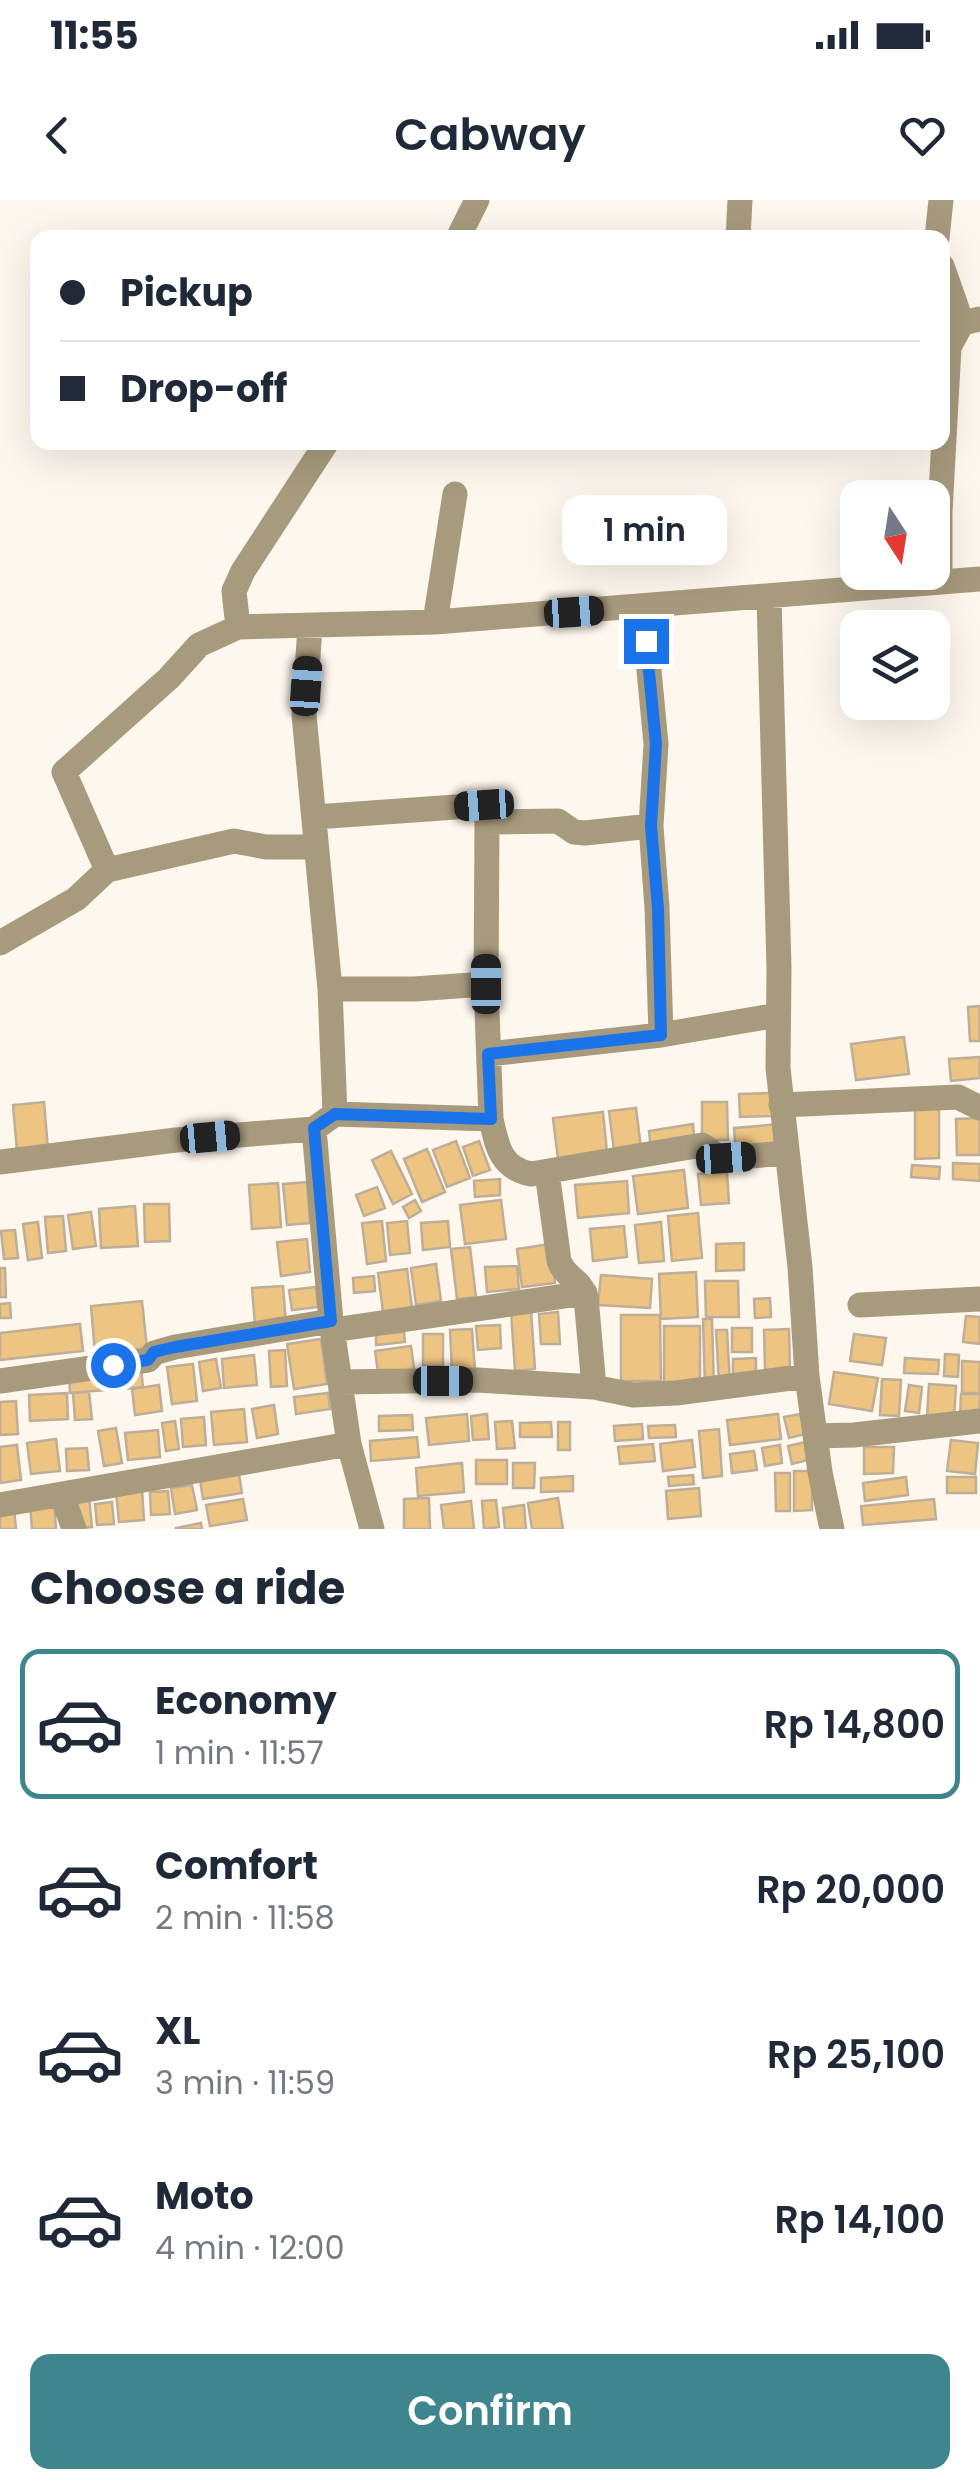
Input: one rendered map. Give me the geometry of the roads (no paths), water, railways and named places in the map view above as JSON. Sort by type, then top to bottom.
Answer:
[{"type":"street","points":[[462,230],[477,200]]},
{"type":"street","points":[[738,230],[740,200]]},
{"type":"street","points":[[938,230],[942,200]]},
{"type":"street","points":[[950,281],[971,321],[950,345]]},
{"type":"street","points":[[238,627],[234,591],[243,571],[322,450]]},
{"type":"street","points":[[942,480],[943,450]]},
{"type":"street","points":[[435,622],[455,494]]},
{"type":"street","points":[[950,580],[980,579]]},
{"type":"street","points":[[108,870],[64,772],[169,678],[199,645],[238,627],[435,622],[849,590]]},
{"type":"street","points":[[769,598],[781,1105],[800,1267],[807,1376],[832,1529]]},
{"type":"street","points":[[643,607],[656,744],[651,826],[658,908],[661,1035]]},
{"type":"street","points":[[310,627],[304,715],[330,989],[324,1121],[332,1326],[349,1444],[372,1529]]},
{"type":"street","points":[[315,817],[484,805],[491,1119],[500,1155],[509,1165],[531,1174],[702,1145],[726,1158],[786,1153]]},
{"type":"street","points":[[487,822],[558,821],[574,832],[585,833],[651,826]]},
{"type":"street","points":[[0,943],[76,899],[108,870],[234,841],[266,847],[316,847]]},
{"type":"street","points":[[330,989],[486,984]]},
{"type":"street","points":[[488,1054],[661,1035],[778,1015]]},
{"type":"street","points":[[781,1105],[958,1097],[980,1108]]},
{"type":"street","points":[[0,1162],[324,1121],[491,1119]]},
{"type":"street","points":[[547,1172],[563,1272],[582,1284],[585,1293],[594,1387]]},
{"type":"street","points":[[0,1381],[148,1360],[154,1352],[175,1347],[585,1293]]},
{"type":"street","points":[[860,1305],[980,1300]]},
{"type":"street","points":[[340,1382],[477,1380],[594,1387],[633,1395],[807,1376]]},
{"type":"street","points":[[815,1436],[980,1421]]},
{"type":"street","points":[[0,1505],[349,1444]]},
{"type":"street","points":[[62,1495],[74,1529]]}]
